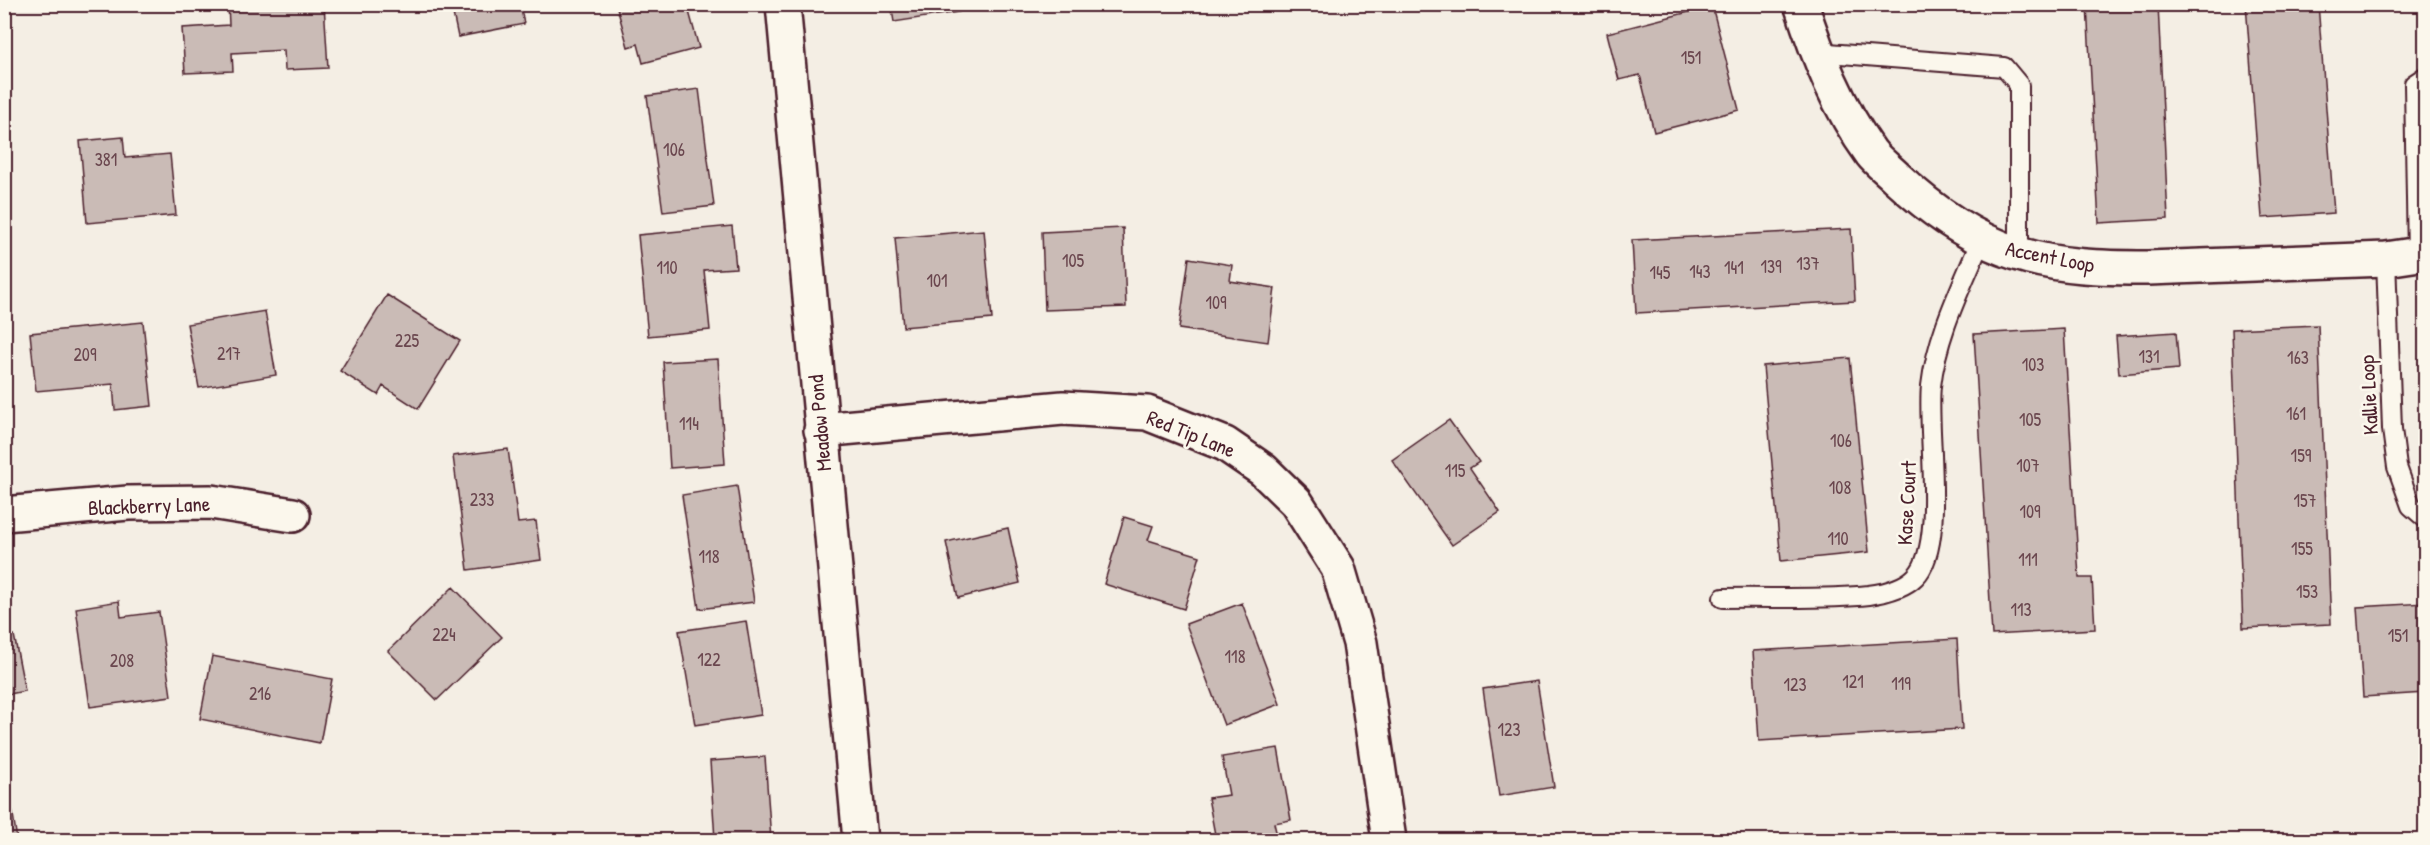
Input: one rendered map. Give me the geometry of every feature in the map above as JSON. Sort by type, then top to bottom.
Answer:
[{"type":"street","name":"Meadow Pond","points":[[783,4],[860,840]]},
{"type":"street","name":"Accent Loop","points":[[1801,4],[1816,52],[1839,102],[1872,155],[1917,197],[1960,229],[1981,240],[2019,254],[2108,268],[2409,256]]},
{"type":"street","name":"Red Tip Lane","points":[[821,430],[1063,408],[1146,413],[1225,444],[1263,470],[1296,502],[1338,568],[1360,643],[1389,840]]},
{"type":"street","name":"Blackberry Lane","points":[[4,514],[129,503],[211,502],[293,515]]},
{"type":"lane","points":[[1816,52],[2004,67],[2019,85],[2019,254]]},
{"type":"lane","name":"Kallie Loop","points":[[2426,76],[2414,84],[2409,256],[2392,429],[2397,466],[2411,506],[2426,519]]},
{"type":"lane","name":"Kase Court","points":[[1723,598],[1870,595],[1896,588],[1916,577],[1930,549],[1933,504],[1930,387],[1947,319],[1981,240]]},
{"type":"building","points":[[228,4],[324,4],[328,68],[285,70],[284,50],[232,53],[233,71],[185,73],[182,28],[229,25]]},
{"type":"building","points":[[451,4],[520,4],[524,24],[458,37]]},
{"type":"building","points":[[616,4],[687,4],[699,48],[643,63],[638,44],[628,47]]},
{"type":"building","points":[[891,4],[957,4],[959,12],[894,22]]},
{"type":"building","points":[[2158,4],[2168,219],[2099,223],[2087,5]]},
{"type":"building","points":[[2246,4],[2318,4],[2334,213],[2262,218]]},
{"type":"building","points":[[1712,6],[1739,110],[1654,132],[1640,75],[1619,80],[1607,33]]},
{"type":"building","points":[[699,89],[714,206],[663,212],[647,96]]},
{"type":"building","points":[[123,137],[125,158],[170,154],[176,215],[87,223],[80,141]]},
{"type":"building","points":[[732,226],[736,268],[704,270],[710,330],[648,336],[638,235]]},
{"type":"building","points":[[1123,228],[1126,307],[1045,310],[1042,232]]},
{"type":"building","points":[[1851,229],[1855,301],[1636,313],[1632,240]]},
{"type":"building","points":[[984,230],[992,319],[903,327],[895,238]]},
{"type":"building","points":[[1189,258],[1232,265],[1230,281],[1275,288],[1268,342],[1179,329]]},
{"type":"building","points":[[387,295],[460,341],[418,409],[383,386],[378,395],[340,371]]},
{"type":"building","points":[[265,311],[276,375],[199,388],[187,324]]},
{"type":"building","points":[[143,322],[152,406],[115,410],[113,384],[36,391],[30,333]]},
{"type":"building","points":[[2318,325],[2331,624],[2243,628],[2232,329]]},
{"type":"building","points":[[2064,329],[2079,578],[2092,578],[2095,629],[1992,635],[1974,334]]},
{"type":"building","points":[[2176,332],[2179,369],[2119,374],[2116,336]]},
{"type":"building","points":[[1850,358],[1869,552],[1781,561],[1763,366]]},
{"type":"building","points":[[718,359],[725,464],[670,468],[663,362]]},
{"type":"building","points":[[1449,420],[1479,462],[1470,468],[1500,512],[1452,545],[1392,460]]},
{"type":"building","points":[[508,449],[518,523],[536,521],[541,560],[468,570],[453,456]]},
{"type":"building","points":[[737,486],[754,602],[699,609],[682,495]]},
{"type":"building","points":[[1124,517],[1153,526],[1148,540],[1200,556],[1184,609],[1104,584]]},
{"type":"building","points":[[1008,528],[1020,583],[958,598],[946,542]]},
{"type":"building","points":[[453,587],[502,637],[437,700],[388,651]]},
{"type":"building","points":[[119,601],[121,617],[159,612],[171,696],[90,707],[76,608]]},
{"type":"building","points":[[1242,603],[1280,704],[1224,725],[1186,624]]},
{"type":"building","points":[[2426,603],[2425,693],[2363,697],[2357,607]]},
{"type":"building","points":[[746,621],[761,715],[695,725],[679,631]]},
{"type":"building","points":[[14,635],[25,691],[4,695],[4,637]]},
{"type":"building","points":[[1957,639],[1962,729],[1759,741],[1753,651]]},
{"type":"building","points":[[212,656],[332,679],[320,743],[200,719]]},
{"type":"building","points":[[1537,681],[1554,787],[1499,796],[1483,689]]},
{"type":"building","points":[[1278,748],[1291,820],[1274,823],[1278,840],[1216,840],[1208,798],[1229,795],[1222,757]]},
{"type":"building","points":[[765,757],[771,840],[715,840],[710,761]]},
{"type":"building","points":[[12,808],[17,840],[4,840],[4,810]]}]
